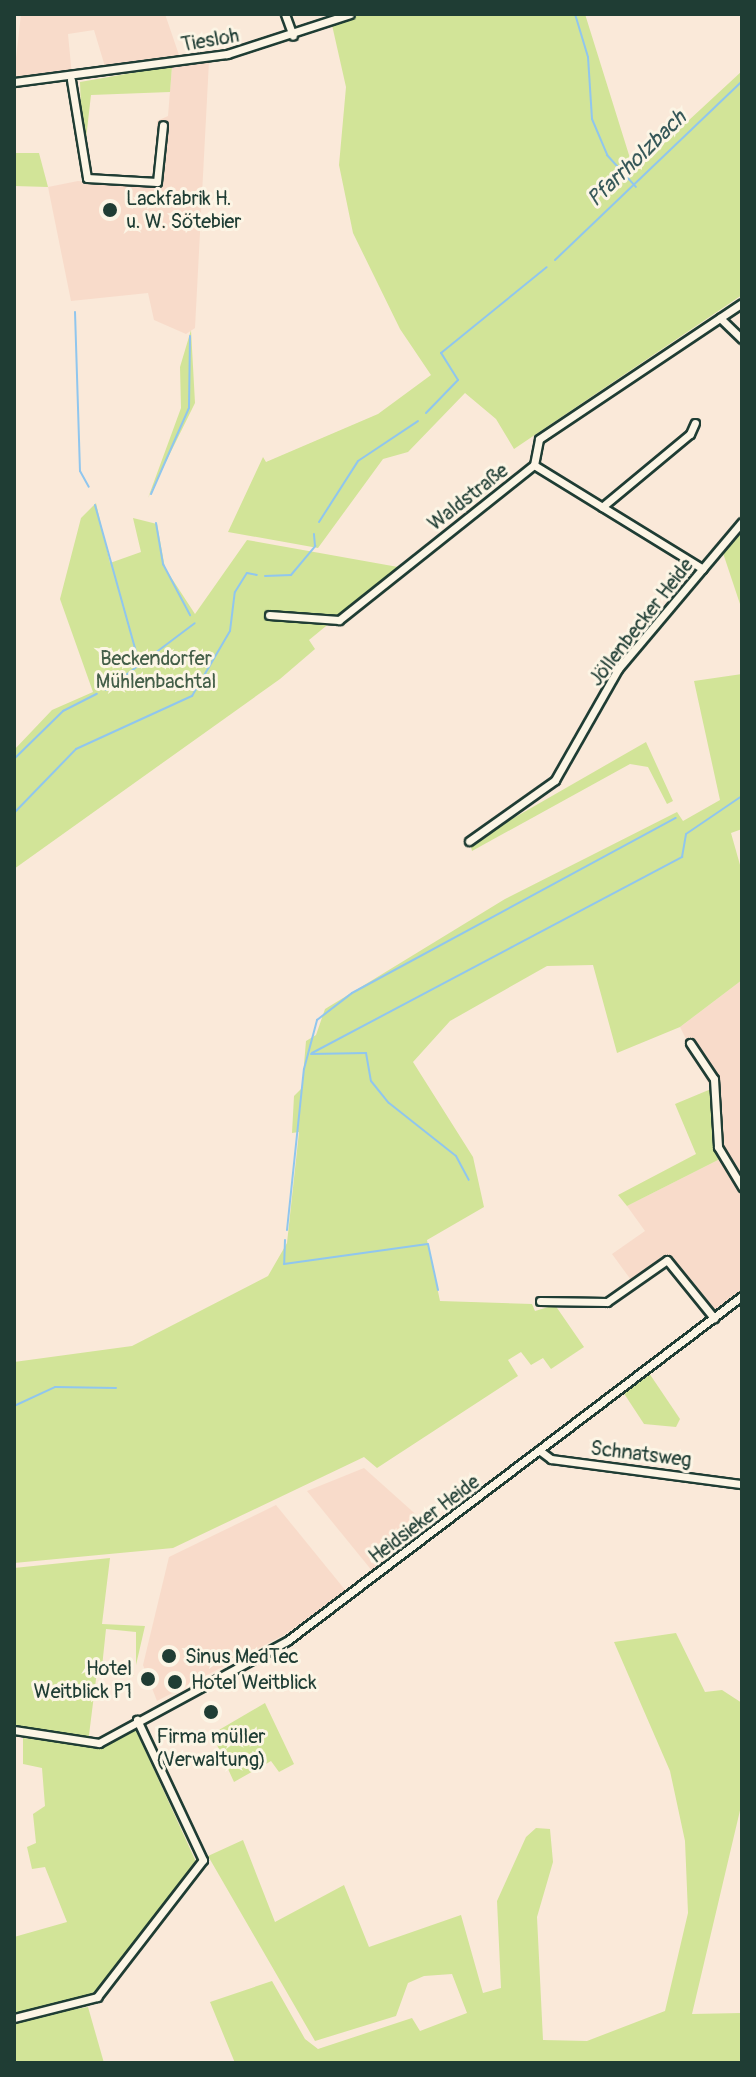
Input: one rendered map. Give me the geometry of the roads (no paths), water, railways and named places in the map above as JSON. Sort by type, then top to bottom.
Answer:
[{"type":"street","points":[[285,14],[293,36]]},
{"type":"street","name":"Tiesloh","points":[[14,82],[71,80],[293,36],[350,14]]},
{"type":"street","points":[[71,80],[87,178],[157,182],[163,125]]},
{"type":"street","name":"Waldstraße","points":[[269,615],[339,620],[534,465],[539,439],[742,303]]},
{"type":"street","points":[[720,318],[742,339]]},
{"type":"street","points":[[602,507],[690,434],[695,423]]},
{"type":"street","points":[[534,465],[703,569]]},
{"type":"street","name":"Jöllenbecker Heide","points":[[469,841],[555,780],[618,669],[742,522]]},
{"type":"street","points":[[690,1043],[714,1079],[718,1147],[742,1187]]},
{"type":"street","points":[[540,1301],[607,1302],[667,1260],[714,1318]]},
{"type":"street","name":"Heidsieker Heide","points":[[14,1730],[90,1745],[302,1632],[742,1296]]},
{"type":"street","name":"Schnatsweg","points":[[539,1450],[551,1459],[742,1484]]},
{"type":"street","points":[[14,2018],[97,1997],[203,1860],[137,1720]]},
{"type":"waterway","points":[[575,14],[588,57],[592,119],[607,155],[636,187]]},
{"type":"waterway","name":"Pfarrholzbach","points":[[555,260],[742,81]]},
{"type":"waterway","name":"Pfarrholzbach","points":[[426,413],[458,380],[441,353],[547,267]]},
{"type":"waterway","points":[[75,312],[80,471],[89,487]]},
{"type":"waterway","points":[[151,494],[189,408],[190,336]]},
{"type":"waterway","name":"Pfarrholzbach","points":[[319,522],[358,461],[418,421]]},
{"type":"waterway","points":[[95,505],[140,666]]},
{"type":"waterway","points":[[156,523],[163,564],[190,615]]},
{"type":"waterway","name":"Pfarrholzbach","points":[[265,576],[291,575],[315,546],[314,534]]},
{"type":"waterway","name":"Pfarrholzbach","points":[[14,813],[76,749],[192,696],[230,631],[235,592],[247,573],[257,575]]},
{"type":"waterway","points":[[106,690],[195,623]]},
{"type":"waterway","points":[[14,759],[63,711],[97,694]]},
{"type":"waterway","points":[[312,1053],[682,857],[686,834],[742,796]]},
{"type":"waterway","points":[[287,1230],[304,1069],[317,1020],[352,993],[676,818]]},
{"type":"waterway","points":[[311,1054],[366,1053],[371,1081],[389,1103],[456,1156],[469,1180]]},
{"type":"waterway","points":[[285,1240],[284,1264],[428,1244],[438,1290]]},
{"type":"waterway","points":[[14,1406],[55,1387],[116,1388]]},
{"type":"place","name":"Lackfabrik H. u. W. Sötebier","points":[[110,210]]},
{"type":"place","name":"Sinus MedTec","points":[[169,1656]]},
{"type":"place","name":"Hotel Weitblick P1","points":[[148,1679]]},
{"type":"place","name":"Hotel Weitblick","points":[[175,1682]]},
{"type":"place","name":"Firma müller (Verwaltung)","points":[[211,1712]]},
{"type":"park label","name":"Beckendorfer Mühlenbachtal","points":[[156,670]]}]
